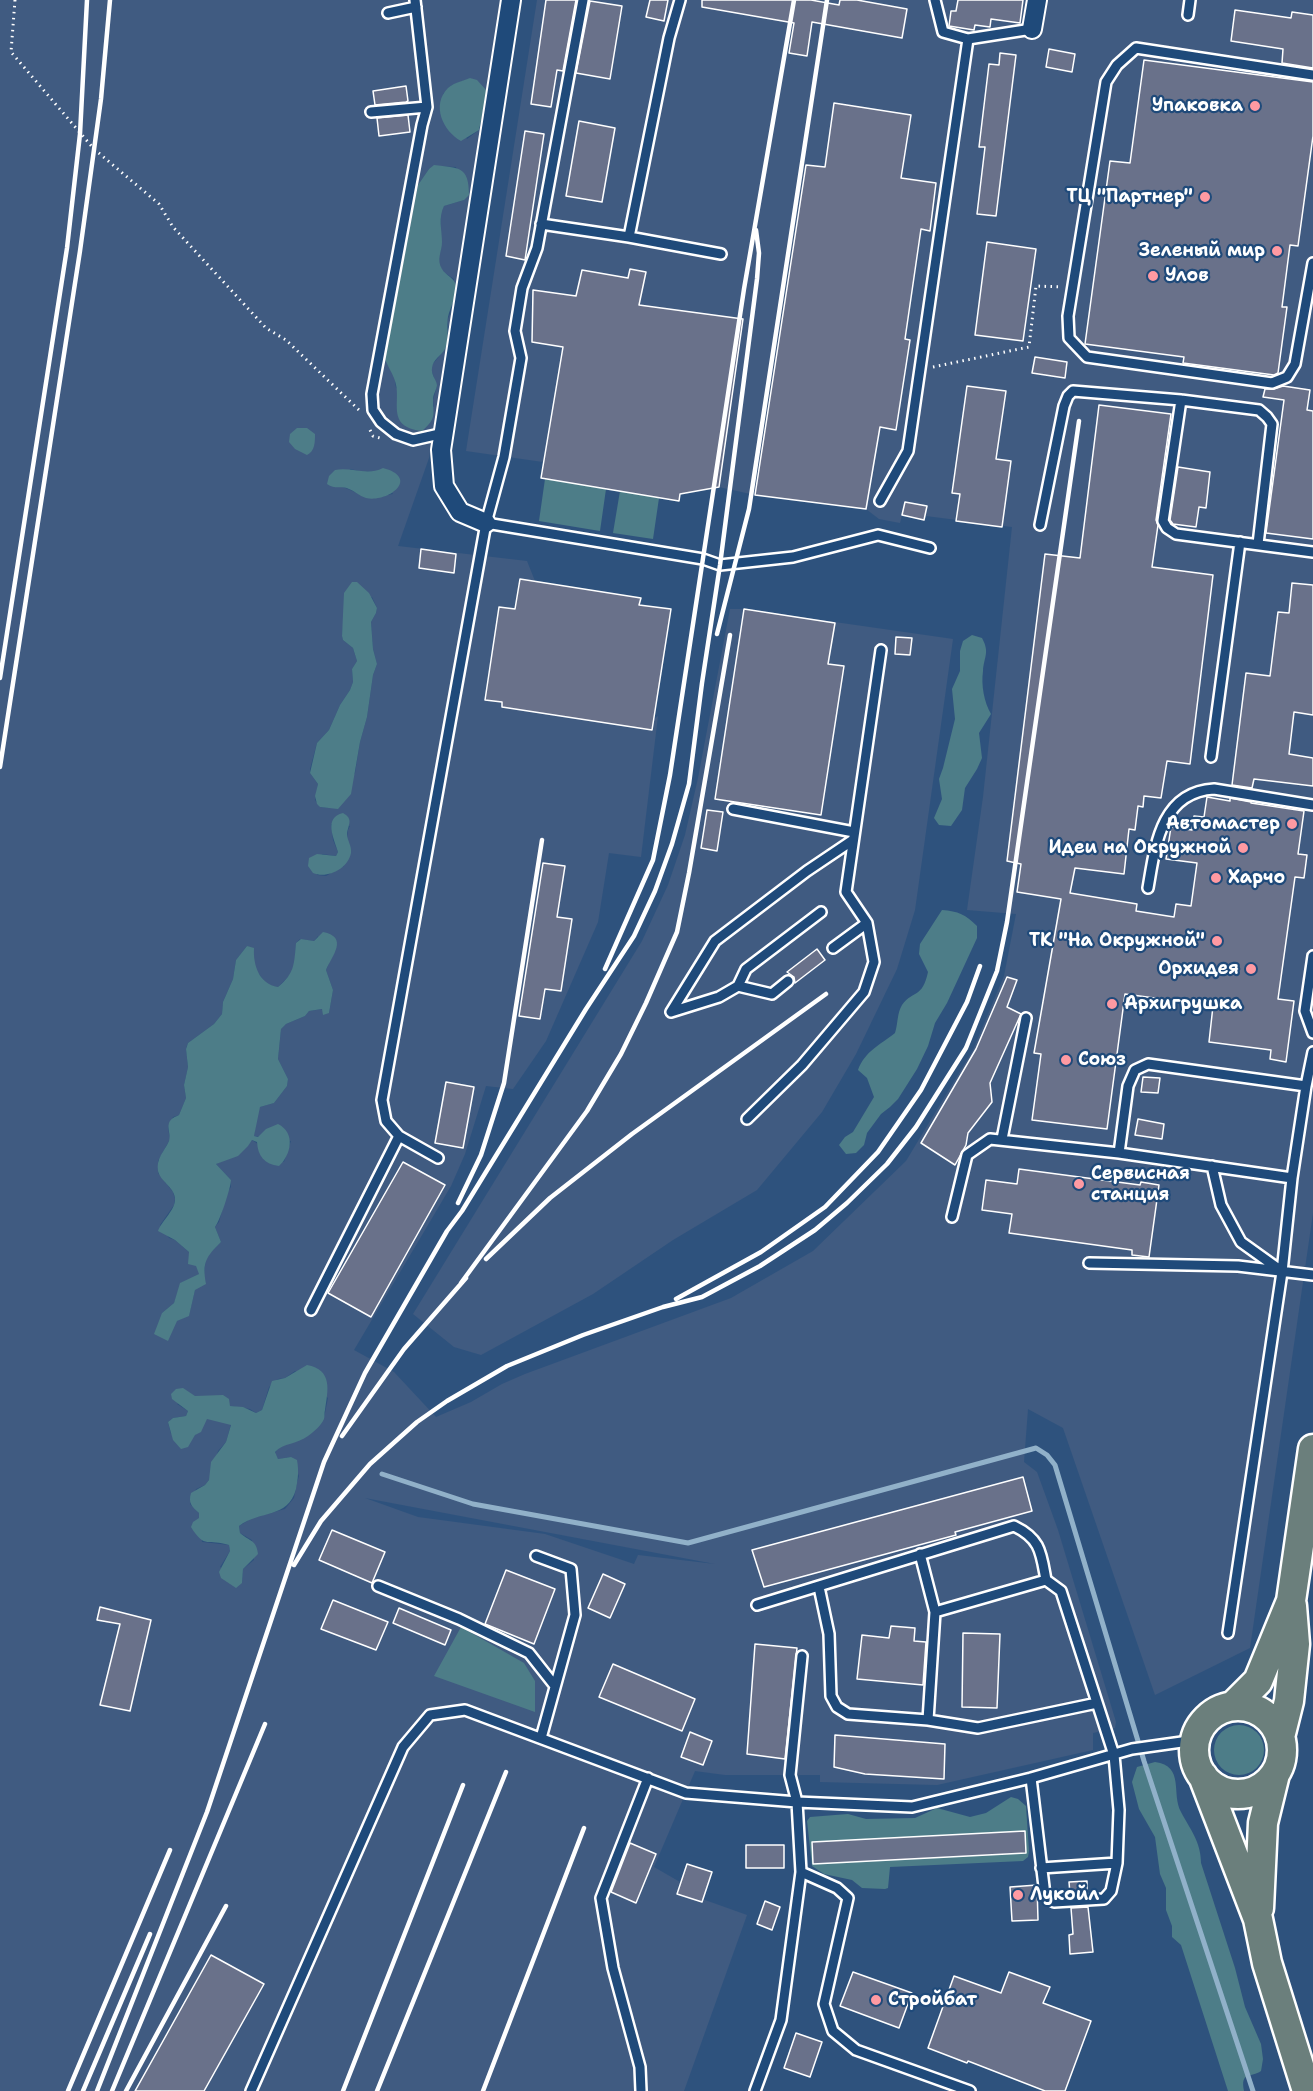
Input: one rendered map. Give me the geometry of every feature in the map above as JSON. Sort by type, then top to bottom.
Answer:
[{"type":"main road","points":[[1258,1919],[1263,1823],[1281,1757],[1280,1737],[1289,1701],[1295,1644],[1291,1601],[1313,1449]]},
{"type":"main road","points":[[1291,1601],[1258,1681],[1234,1705],[1209,1716],[1198,1731],[1196,1759],[1258,1919],[1267,1963],[1307,2091]]},
{"type":"main road","points":[[1234,1705],[1263,1712],[1271,1719],[1280,1737]]},
{"type":"main road","points":[[1203,1776],[1217,1789],[1235,1795],[1262,1788],[1275,1774]]},
{"type":"street","points":[[486,523],[460,512],[444,486],[441,450],[511,0]]},
{"type":"street","points":[[1032,29],[1037,0]]},
{"type":"lane","points":[[438,1158],[399,1136],[386,1121],[382,1100],[486,523],[504,457],[521,358],[515,331],[522,288],[537,248],[583,0]]},
{"type":"lane","points":[[628,237],[669,38],[680,0]]},
{"type":"lane","points":[[935,0],[943,32],[968,39],[1032,29]]},
{"type":"lane","points":[[1188,15],[1190,0]]},
{"type":"lane","points":[[388,13],[415,3],[427,107],[372,394],[373,410],[381,422],[396,434],[413,440],[444,432]]},
{"type":"lane","points":[[880,501],[908,451],[968,39]]},
{"type":"lane","points":[[1313,75],[1136,48],[1117,65],[1106,82],[1068,316],[1069,338],[1087,357],[1272,383],[1287,377],[1296,364],[1311,291],[1313,263]]},
{"type":"lane","points":[[371,112],[427,107]]},
{"type":"lane","points":[[541,224],[721,254]]},
{"type":"lane","points":[[1040,525],[1064,406],[1073,391],[1182,400],[1259,410],[1272,424],[1258,544]]},
{"type":"lane","points":[[1182,400],[1163,521],[1167,528],[1176,534],[1313,552]]},
{"type":"lane","points":[[486,523],[703,559],[720,565],[793,557],[878,535],[930,548]]},
{"type":"lane","points":[[1211,757],[1240,542]]},
{"type":"lane","points":[[747,1119],[802,1065],[864,992],[874,962],[867,923],[846,892],[881,650]]},
{"type":"lane","points":[[1148,888],[1158,835],[1172,810],[1194,794],[1214,789],[1313,805]]},
{"type":"lane","points":[[733,809],[854,836]]},
{"type":"lane","points":[[821,912],[746,969],[738,986],[718,997],[671,1012],[715,940],[854,836]]},
{"type":"lane","points":[[833,948],[867,923]]},
{"type":"lane","points":[[1313,956],[1305,1011],[1313,1033]]},
{"type":"lane","points":[[738,986],[772,994],[788,981]]},
{"type":"lane","points":[[1002,1139],[1026,1018]]},
{"type":"lane","points":[[1228,1633],[1282,1272],[1292,1178],[1313,1052]]},
{"type":"lane","points":[[1119,1153],[1128,1086],[1135,1070],[1148,1064],[1306,1086]]},
{"type":"lane","points":[[311,1310],[399,1136]]},
{"type":"lane","points":[[952,1218],[967,1155],[978,1145],[990,1139],[1119,1153],[1292,1178]]},
{"type":"lane","points":[[1212,1167],[1221,1205],[1241,1242],[1282,1272]]},
{"type":"lane","points":[[1089,1263],[1239,1266],[1313,1275]]},
{"type":"lane","points":[[757,1605],[1014,1526],[1027,1532],[1040,1548],[1046,1580],[1061,1592],[1114,1755],[1119,1810],[1117,1863],[1111,1891],[1104,1899],[1054,1902],[1045,1895],[1031,1778]]},
{"type":"lane","points":[[920,1554],[934,1612],[928,1720]]},
{"type":"lane","points":[[536,1556],[571,1569],[575,1615],[541,1738]]},
{"type":"lane","points":[[934,1612],[1046,1580]]},
{"type":"lane","points":[[378,1586],[459,1619],[529,1653],[555,1686]]},
{"type":"lane","points":[[819,1587],[829,1634],[831,1696],[837,1707],[848,1714],[928,1720],[978,1728],[1097,1703]]},
{"type":"lane","points":[[755,2091],[781,2020],[801,1872],[796,1802],[790,1775],[802,1656]]},
{"type":"lane","points":[[251,2091],[403,1747],[430,1715],[465,1710],[686,1793],[796,1802],[912,1807],[1031,1778],[1132,1749],[1196,1740]]},
{"type":"lane","points":[[641,2091],[640,2067],[613,1968],[601,1898],[648,1778]]},
{"type":"lane","points":[[1041,1868],[1117,1863]]},
{"type":"lane","points":[[801,1872],[837,1888],[848,1898],[824,2004],[833,2031],[856,2050],[970,2091]]},
{"type":"path","points":[[15,0],[11,52],[94,149],[159,204],[172,227],[266,328],[286,340],[359,409],[363,418]]},
{"type":"path","points":[[920,369],[1029,347],[1035,286],[1073,288]]},
{"type":"path","points":[[368,427],[373,436],[384,439]]},
{"type":"shaded area","points":[[0,0],[503,0],[429,458],[398,546],[527,561],[535,581],[641,598],[640,605],[671,609],[654,719],[658,716],[641,857],[609,853],[598,922],[546,1041],[513,1089],[486,1086],[465,1154],[451,1186],[354,1350],[394,1372],[436,1417],[525,1374],[731,1298],[813,1251],[906,1161],[973,1050],[1004,976],[1016,914],[967,910],[983,797],[1012,527],[926,516],[924,520],[902,515],[900,523],[879,519],[866,509],[755,495],[719,487],[680,494],[679,501],[541,478],[543,462],[466,451],[537,0],[1313,0],[1313,1213],[1250,1648],[1155,1695],[1063,1428],[1028,1409],[1024,1462],[1037,1472],[1058,1530],[1116,1722],[1115,1728],[1093,1733],[1093,1750],[937,1785],[820,1782],[820,1775],[725,1775],[695,1771],[654,1867],[680,1882],[676,1895],[705,1900],[747,1915],[684,2091],[0,2091]],"holes":[[[471,78],[482,123],[479,130],[467,139],[443,94],[452,85]],[[434,166],[456,167],[464,200],[444,206],[441,212],[439,264],[442,271],[454,279],[453,307],[447,321],[449,328],[446,348],[432,365],[437,386],[433,400],[434,407],[396,388],[395,382],[418,185],[429,169]],[[350,469],[364,472],[379,471],[393,494],[369,498],[343,487]],[[372,597],[377,608],[371,622],[373,649],[377,664],[373,675],[367,717],[355,773],[329,808],[320,807],[315,800],[318,784],[310,773],[310,769],[317,743],[329,730],[353,682],[352,669],[357,661],[353,648],[343,640],[345,606]],[[331,824],[350,826],[344,866],[326,876],[317,875],[322,854],[336,856],[338,852],[333,840]],[[318,936],[329,963],[326,970],[333,990],[329,1013],[323,1009],[309,1011],[305,1016],[286,1024],[281,1029],[278,1059],[288,1079],[287,1086],[274,1103],[260,1107],[254,1136],[291,1141],[284,1162],[252,1140],[243,1150],[216,1164],[231,1180],[231,1187],[227,1193],[219,1222],[215,1227],[221,1242],[206,1257],[204,1275],[195,1290],[189,1315],[177,1321],[162,1313],[174,1303],[181,1283],[200,1274],[190,1253],[175,1240],[169,1238],[160,1225],[174,1205],[175,1199],[173,1192],[158,1173],[158,1161],[170,1139],[168,1128],[173,1117],[179,1115],[186,1098],[184,1085],[188,1067],[186,1048],[188,1043],[214,1024],[222,1014],[223,1002],[233,979],[236,960],[247,946],[256,970],[265,982],[270,986],[278,987],[291,974],[295,962],[296,943],[300,939],[314,941]],[[295,1371],[328,1398],[324,1418],[279,1447],[275,1453],[278,1459],[291,1457],[299,1476],[294,1498],[285,1509],[252,1518],[239,1526],[240,1533],[252,1540],[254,1560],[243,1569],[242,1583],[220,1567],[230,1551],[229,1545],[202,1542],[199,1513],[190,1504],[196,1489],[205,1485],[209,1480],[218,1451],[226,1442],[231,1424],[207,1418],[195,1435],[171,1434],[168,1422],[173,1418],[186,1416],[188,1411],[177,1404],[195,1396],[223,1396],[230,1406],[250,1409],[256,1413],[262,1410],[269,1387],[278,1379],[285,1378]],[[365,1498],[715,1564],[638,1555],[634,1564],[545,1534],[418,1517]]]},
{"type":"shaded area","points":[[730,609],[744,609],[953,639],[915,910],[897,969],[856,1054],[822,1112],[757,1190],[673,1240],[593,1294],[481,1355],[454,1347],[413,1314],[642,941],[668,885],[685,835],[698,778]]},
{"type":"green space","points":[[470,78],[477,80],[487,91],[479,130],[461,141],[444,124],[440,102],[448,88]]},
{"type":"green space","points":[[434,165],[461,170],[467,178],[469,195],[464,200],[444,206],[441,215],[442,242],[439,262],[443,271],[455,283],[456,290],[448,317],[446,345],[432,368],[437,385],[433,397],[433,416],[422,431],[411,429],[399,419],[397,389],[385,359],[418,185]]},
{"type":"green space","points":[[297,428],[307,428],[315,434],[313,449],[307,455],[295,449],[289,442],[290,434]]},
{"type":"green space","points":[[383,468],[394,472],[400,483],[397,489],[383,497],[366,498],[346,488],[327,484],[329,476],[335,470],[371,471]]},
{"type":"green space","points":[[545,479],[606,489],[600,531],[539,521]]},
{"type":"green space","points":[[620,491],[659,498],[653,539],[613,533]]},
{"type":"green space","points":[[352,582],[357,582],[369,593],[377,608],[371,622],[373,649],[377,664],[351,794],[338,809],[320,807],[317,804],[315,796],[318,784],[310,773],[317,743],[329,730],[353,682],[352,669],[357,661],[353,648],[343,640],[342,636],[344,593]]},
{"type":"green space","points":[[972,635],[982,638],[986,647],[982,676],[991,714],[979,733],[982,758],[965,788],[962,810],[951,826],[939,825],[934,818],[942,799],[939,779],[955,719],[952,689],[960,671],[960,651],[963,641]]},
{"type":"green space","points":[[343,813],[349,820],[347,834],[351,853],[349,859],[341,868],[330,874],[313,873],[308,866],[309,858],[317,854],[336,856],[338,852],[332,824],[333,819]]},
{"type":"green space","points":[[942,910],[961,914],[969,919],[977,926],[977,938],[947,1003],[935,1023],[928,1046],[917,1069],[898,1099],[881,1114],[867,1133],[864,1145],[856,1153],[846,1154],[839,1145],[853,1132],[874,1097],[867,1078],[858,1070],[869,1053],[895,1033],[902,1005],[920,990],[926,981],[928,972],[919,954],[920,944]]},
{"type":"green space","points":[[323,932],[331,934],[337,943],[335,953],[326,970],[333,990],[329,1013],[323,1015],[322,1009],[309,1011],[305,1016],[286,1024],[281,1029],[278,1059],[288,1079],[287,1086],[274,1103],[260,1107],[254,1136],[258,1137],[266,1129],[278,1124],[287,1133],[289,1150],[279,1166],[274,1165],[263,1158],[257,1142],[252,1140],[238,1156],[216,1164],[231,1180],[225,1204],[215,1227],[221,1242],[206,1260],[206,1284],[195,1290],[189,1316],[177,1321],[168,1341],[154,1334],[162,1313],[174,1303],[180,1283],[199,1274],[196,1266],[188,1264],[189,1252],[175,1240],[158,1231],[175,1202],[174,1194],[159,1175],[158,1166],[159,1159],[169,1141],[169,1123],[179,1115],[186,1098],[184,1085],[188,1067],[186,1049],[188,1043],[214,1024],[222,1014],[223,1002],[233,979],[236,960],[247,946],[254,948],[258,973],[266,982],[278,987],[293,968],[296,943],[301,939],[314,941]]},
{"type":"green space","points":[[307,1365],[321,1371],[327,1382],[324,1419],[308,1436],[275,1452],[278,1459],[291,1457],[297,1460],[296,1489],[292,1499],[280,1510],[239,1526],[240,1533],[254,1543],[258,1554],[243,1569],[242,1583],[236,1588],[221,1578],[219,1572],[230,1551],[229,1545],[200,1539],[191,1527],[193,1522],[199,1518],[199,1513],[190,1502],[191,1493],[209,1480],[211,1462],[226,1442],[231,1425],[207,1419],[201,1432],[195,1435],[188,1447],[181,1449],[173,1440],[168,1422],[173,1418],[186,1416],[188,1411],[172,1399],[171,1394],[176,1389],[183,1388],[195,1396],[223,1395],[229,1399],[230,1406],[243,1407],[256,1413],[262,1410],[272,1381],[285,1378]]},
{"type":"green space","points":[[461,1627],[524,1663],[535,1681],[535,1712],[434,1676]]},
{"type":"green space","points":[[1234,1725],[1244,1725],[1257,1732],[1264,1745],[1264,1755],[1257,1768],[1244,1775],[1234,1775],[1225,1771],[1218,1764],[1214,1755],[1214,1745],[1218,1736],[1225,1729]]},
{"type":"green space","points":[[1155,1762],[1170,1769],[1174,1775],[1178,1805],[1197,1842],[1201,1863],[1235,1968],[1245,2007],[1261,2044],[1263,2059],[1261,2071],[1245,2078],[1244,2091],[1228,2091],[1181,1945],[1172,1937],[1172,1926],[1166,1910],[1166,1888],[1160,1874],[1155,1837],[1139,1809],[1132,1782],[1137,1767]]},
{"type":"green space","points":[[1011,1797],[1018,1799],[1026,1806],[1029,1851],[1028,1857],[1023,1861],[890,1867],[888,1888],[885,1889],[862,1888],[852,1880],[824,1874],[812,1866],[807,1821],[810,1817],[848,1814],[866,1819],[915,1818],[937,1808],[970,1817],[986,1813]]},
{"type":"building","points":[[546,0],[576,0],[563,71],[557,70],[551,107],[531,104]]},
{"type":"building","points":[[650,0],[668,0],[664,21],[646,17]]},
{"type":"building","points":[[702,0],[811,0],[839,5],[840,0],[857,0],[907,9],[902,38],[812,22],[807,56],[789,53],[794,23],[702,7]]},
{"type":"building","points":[[958,0],[1023,0],[1020,23],[991,19],[990,27],[975,25],[974,30],[949,26],[951,11],[956,11]]},
{"type":"building","points":[[590,1],[622,6],[610,79],[576,73]]},
{"type":"building","points":[[1235,10],[1291,18],[1292,12],[1313,15],[1313,68],[1282,63],[1283,49],[1231,41]]},
{"type":"building","points":[[1049,49],[1075,54],[1072,72],[1046,67]]},
{"type":"building","points":[[1000,53],[1016,55],[996,216],[977,214],[985,147],[979,147],[989,64],[999,65]]},
{"type":"building","name":"ТЦ \"Партнер\"","points":[[1144,60],[1313,82],[1313,136],[1298,246],[1290,245],[1282,307],[1287,307],[1278,373],[1274,375],[1183,363],[1184,357],[1085,344],[1110,161],[1130,163]]},
{"type":"building","points":[[406,86],[408,101],[375,105],[373,91]]},
{"type":"building","points":[[834,103],[911,115],[901,178],[936,183],[930,231],[921,229],[905,339],[910,340],[896,430],[880,427],[866,509],[755,495],[806,165],[825,167]]},
{"type":"building","points":[[408,115],[410,132],[379,136],[377,118]]},
{"type":"building","points":[[579,121],[615,128],[602,202],[566,196]]},
{"type":"building","points":[[525,131],[544,134],[525,260],[506,256]]},
{"type":"building","points":[[987,242],[1036,249],[1023,341],[975,335]]},
{"type":"building","points":[[630,269],[646,272],[639,305],[743,319],[719,487],[680,494],[679,501],[541,478],[563,347],[532,342],[533,290],[576,296],[582,270],[628,278]]},
{"type":"building","points":[[1035,357],[1067,362],[1065,378],[1032,373]]},
{"type":"building","points":[[967,386],[1006,391],[996,459],[1011,461],[1002,527],[956,521],[960,494],[952,493]]},
{"type":"building","points":[[1283,386],[1310,390],[1307,410],[1313,411],[1313,539],[1266,533],[1284,400],[1263,397],[1265,389]]},
{"type":"building","points":[[1099,405],[1171,414],[1156,520],[1158,525],[1152,567],[1213,575],[1190,764],[1167,761],[1161,798],[1144,796],[1143,807],[1138,806],[1135,830],[1129,829],[1124,874],[1075,868],[1070,893],[1137,904],[1136,911],[1174,917],[1176,904],[1191,906],[1197,863],[1166,859],[1171,827],[1192,830],[1194,816],[1204,817],[1207,797],[1230,801],[1230,798],[1304,811],[1298,854],[1307,855],[1304,878],[1295,877],[1278,999],[1294,1001],[1286,1062],[1270,1059],[1271,1050],[1209,1042],[1213,1006],[1125,994],[1107,1129],[1032,1120],[1041,1054],[1034,1053],[1061,899],[1017,892],[1021,864],[1007,861],[1045,554],[1080,558]]},
{"type":"building","points":[[1178,467],[1210,472],[1206,508],[1199,507],[1196,527],[1173,524],[1170,520]]},
{"type":"building","points":[[905,502],[927,506],[924,520],[902,515]]},
{"type":"building","points":[[421,549],[456,554],[454,573],[419,568]]},
{"type":"building","points":[[520,579],[641,598],[639,605],[671,609],[652,730],[502,707],[502,702],[485,700],[499,607],[515,609]]},
{"type":"building","points":[[1292,583],[1313,585],[1313,715],[1294,712],[1289,754],[1313,758],[1313,786],[1254,779],[1252,788],[1232,785],[1246,673],[1270,676],[1278,612],[1289,613]]},
{"type":"building","points":[[744,609],[835,623],[828,664],[844,666],[821,815],[715,799]]},
{"type":"building","points":[[896,637],[912,638],[910,655],[895,654]]},
{"type":"building","points":[[707,810],[723,812],[717,851],[701,848]]},
{"type":"building","points":[[543,863],[565,866],[557,917],[572,919],[561,991],[545,989],[540,1019],[519,1016]]},
{"type":"building","points":[[817,949],[825,960],[795,983],[794,977],[787,972]]},
{"type":"building","points":[[1007,977],[1017,980],[1007,1007],[1021,1014],[990,1083],[992,1102],[968,1133],[966,1145],[955,1165],[921,1143],[976,1049]]},
{"type":"building","points":[[1143,1077],[1160,1078],[1158,1093],[1141,1092]]},
{"type":"building","points":[[446,1082],[474,1087],[463,1148],[435,1143]]},
{"type":"building","points":[[1138,1119],[1164,1124],[1162,1139],[1135,1135]]},
{"type":"building","points":[[403,1162],[445,1185],[371,1317],[328,1293]]},
{"type":"building","points":[[1019,1169],[1140,1185],[1141,1182],[1159,1185],[1149,1257],[1132,1255],[1132,1250],[1009,1233],[1012,1214],[982,1210],[986,1180],[1017,1184]]},
{"type":"building","points":[[1023,1477],[1032,1511],[955,1532],[956,1535],[764,1587],[752,1550]]},
{"type":"building","points":[[332,1530],[385,1552],[372,1583],[319,1560]]},
{"type":"building","points":[[506,1570],[555,1589],[534,1644],[485,1624]]},
{"type":"building","points":[[603,1574],[625,1584],[610,1618],[588,1608]]},
{"type":"building","points":[[333,1600],[388,1622],[376,1650],[321,1629]]},
{"type":"building","points":[[100,1607],[151,1620],[130,1711],[100,1705],[120,1624],[97,1620]]},
{"type":"building","points":[[399,1608],[451,1630],[445,1645],[393,1623]]},
{"type":"building","points":[[891,1626],[915,1628],[914,1641],[926,1642],[923,1685],[857,1679],[862,1635],[889,1638]]},
{"type":"building","points":[[963,1633],[1000,1634],[997,1708],[962,1707]]},
{"type":"building","points":[[755,1644],[797,1648],[785,1759],[747,1754]]},
{"type":"building","points":[[613,1664],[695,1699],[682,1731],[599,1697]]},
{"type":"building","points":[[690,1732],[712,1741],[703,1765],[681,1757]]},
{"type":"building","points":[[835,1735],[945,1744],[944,1779],[865,1774],[834,1767]]},
{"type":"building","points":[[1025,1831],[1026,1853],[813,1864],[812,1842]]},
{"type":"building","points":[[630,1843],[656,1854],[636,1903],[611,1892]]},
{"type":"building","points":[[746,1845],[784,1845],[784,1868],[746,1868]]},
{"type":"building","points":[[687,1864],[712,1872],[702,1902],[677,1894]]},
{"type":"building","points":[[1087,1881],[1087,1893],[1070,1894],[1069,1882]]},
{"type":"building","points":[[1037,1885],[1038,1920],[1012,1921],[1010,1887]]},
{"type":"building","points":[[765,1901],[780,1907],[772,1930],[757,1924]]},
{"type":"building","points":[[1088,1907],[1093,1952],[1070,1954],[1069,1935],[1073,1934],[1071,1908]]},
{"type":"building","points":[[211,1955],[264,1984],[204,2091],[135,2091]]},
{"type":"building","name":"Стройбат","points":[[853,1972],[912,1993],[899,2028],[840,2006]]},
{"type":"building","points":[[1009,1972],[1050,1987],[1043,2003],[1091,2021],[1065,2091],[1045,2091],[928,2048],[954,1976],[1001,1993]]},
{"type":"building","points":[[796,2033],[822,2042],[810,2077],[784,2068]]},
{"type":"waterway","points":[[382,1474],[473,1504],[688,1543],[1036,1448],[1047,1455],[1055,1465],[1144,1761],[1253,2091]]},
{"type":"railway","points":[[0,678],[67,248],[80,134],[87,0]]},
{"type":"railway","points":[[0,767],[80,251],[101,99],[110,0]]},
{"type":"railway","points":[[605,969],[653,860],[670,775],[744,289],[794,0]]},
{"type":"railway","points":[[717,634],[749,509],[827,0]]},
{"type":"railway","points":[[97,2091],[207,1812],[324,1462],[365,1373],[447,1231],[462,1211],[586,1009],[634,936],[655,891],[672,844],[689,784],[720,565],[757,279],[759,253],[756,230]]},
{"type":"railway","points":[[294,1565],[321,1521],[370,1464],[417,1422],[447,1401],[507,1366],[583,1335],[663,1307],[702,1297],[760,1266],[815,1230],[847,1203],[887,1164],[916,1127],[966,1048],[997,971],[1007,922],[1079,421]]},
{"type":"railway","points":[[461,1283],[587,1111],[621,1054],[677,932],[730,635]]},
{"type":"railway","points":[[458,1203],[481,1155],[504,1083],[542,840]]},
{"type":"railway","points":[[676,1299],[761,1252],[825,1207],[878,1152],[921,1090],[967,1002],[980,966]]},
{"type":"railway","points":[[486,1259],[550,1198],[632,1134],[826,994]]},
{"type":"railway","points":[[342,1436],[404,1349],[466,1278]]},
{"type":"railway","points":[[112,2091],[265,1724]]},
{"type":"railway","points":[[377,2091],[506,1772]]},
{"type":"railway","points":[[343,2091],[463,1785]]},
{"type":"railway","points":[[483,2091],[584,1828]]},
{"type":"railway","points":[[68,2091],[170,1850]]},
{"type":"railway","points":[[126,2091],[226,1906]]},
{"type":"railway","points":[[83,2091],[150,1934]]},
{"type":"place","name":"Упаковка","points":[[1255,106]]},
{"type":"place","name":"ТЦ \"Партнер\"","points":[[1205,197]]},
{"type":"place","name":"Зеленый мир","points":[[1277,251]]},
{"type":"place","name":"Улов","points":[[1153,276]]},
{"type":"place","name":"Автомастер","points":[[1292,824]]},
{"type":"place","name":"Идеи на Окружной","points":[[1243,848]]},
{"type":"place","name":"Харчо","points":[[1216,878]]},
{"type":"place","name":"ТК \"На Окружной\"","points":[[1217,941]]},
{"type":"place","name":"Орхидея","points":[[1251,969]]},
{"type":"place","name":"Архигрушка","points":[[1112,1004]]},
{"type":"place","name":"Союз","points":[[1066,1060]]},
{"type":"place","name":"Сервисная станция","points":[[1079,1184]]},
{"type":"place","name":"Лукойл","points":[[1018,1895]]},
{"type":"place","name":"Стройбат","points":[[876,2000]]}]
